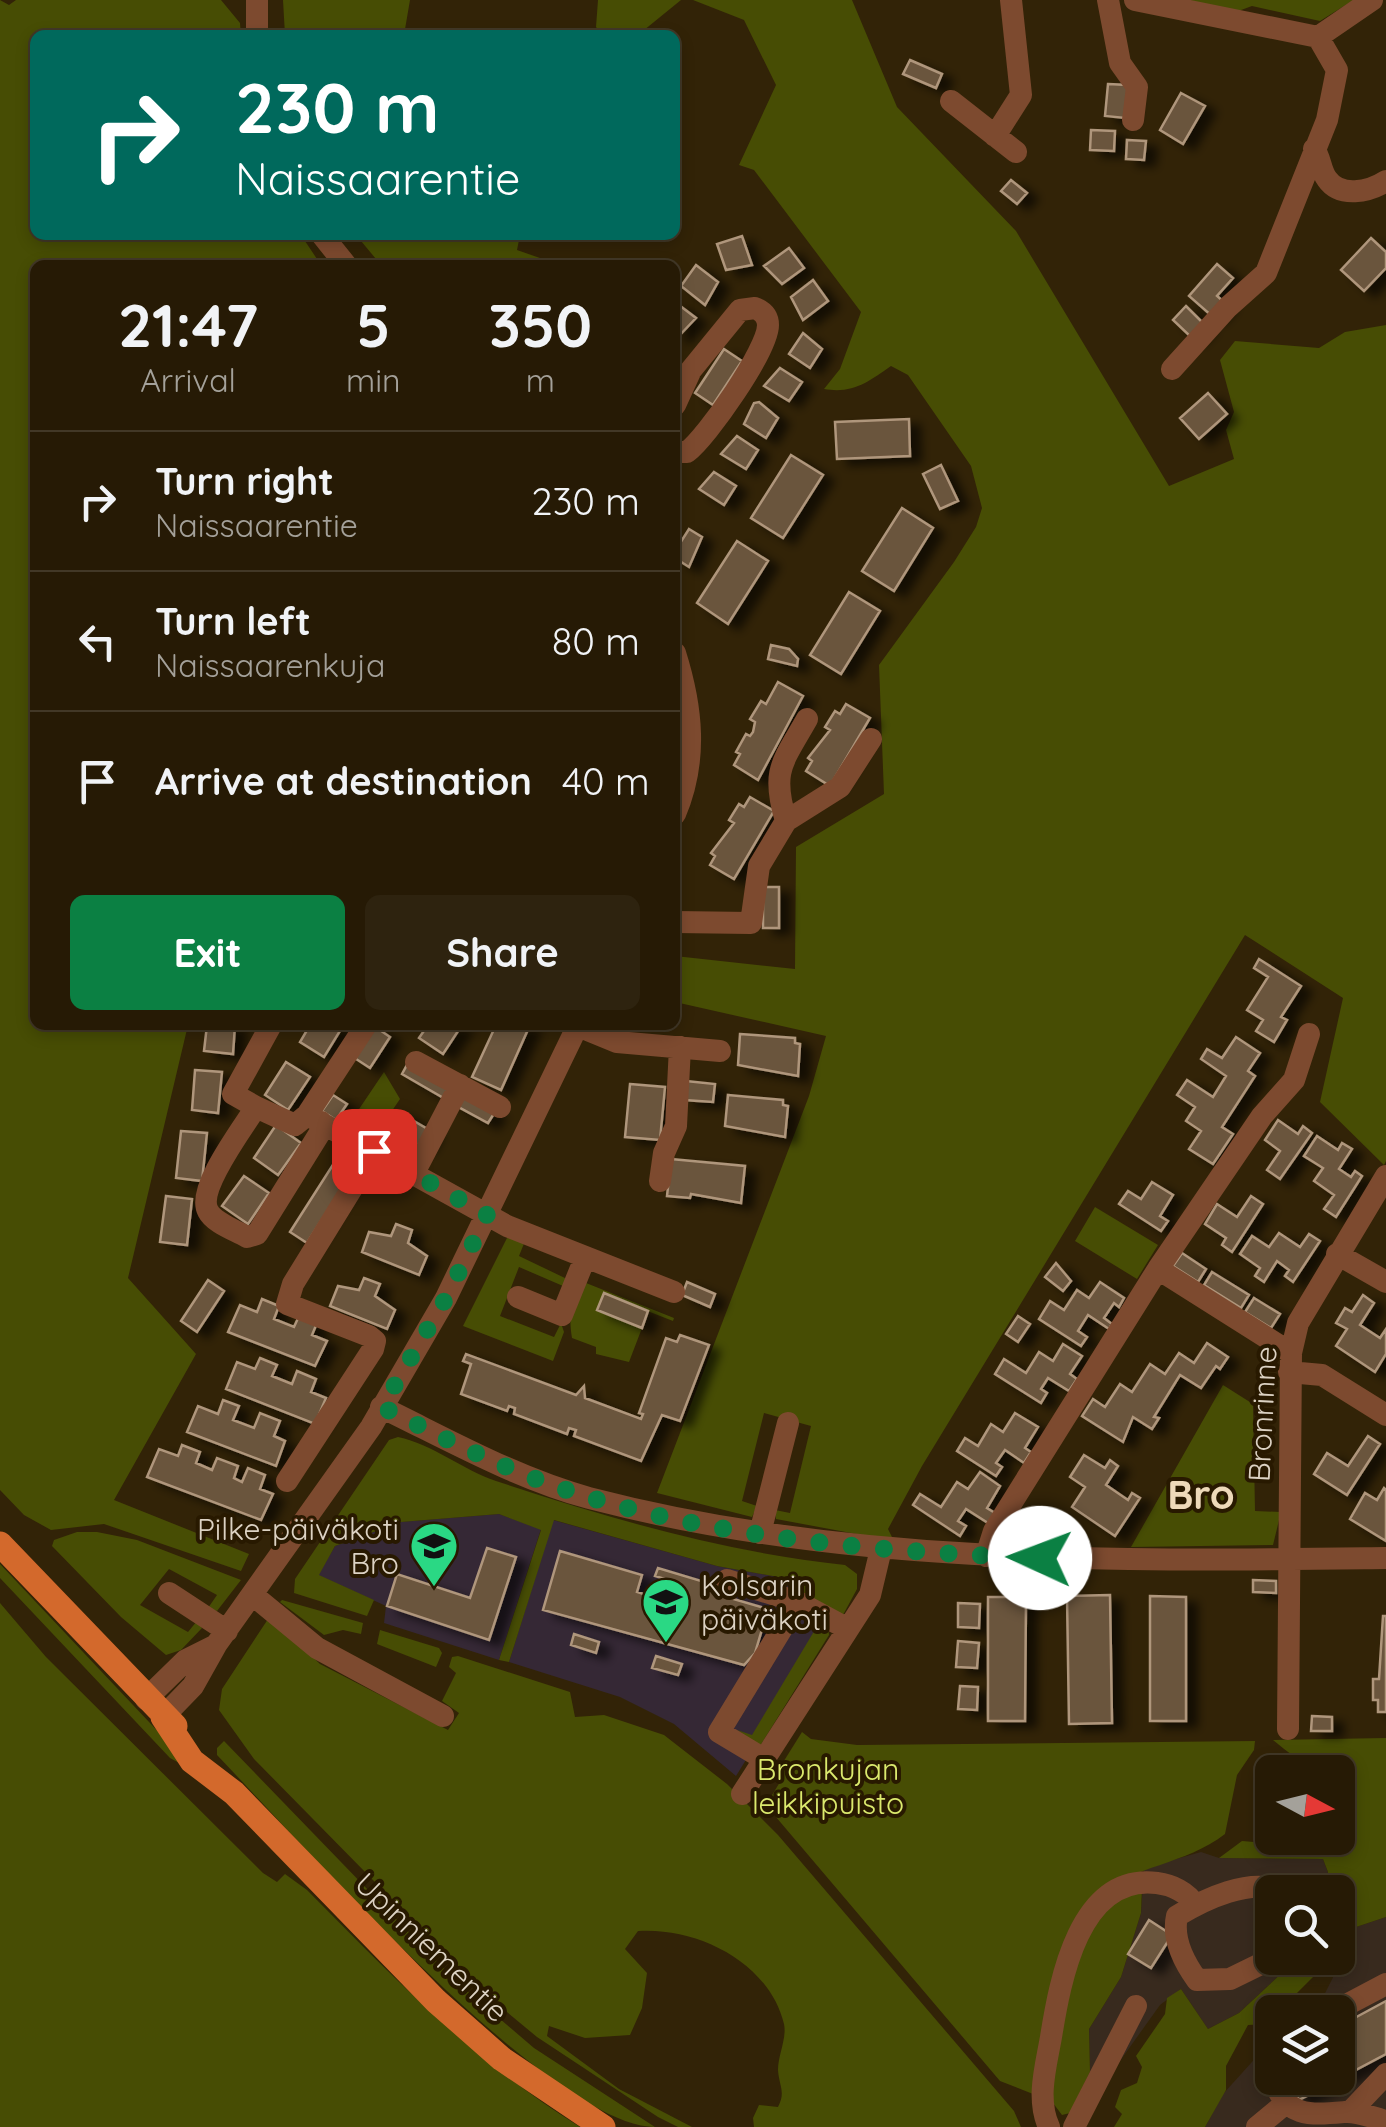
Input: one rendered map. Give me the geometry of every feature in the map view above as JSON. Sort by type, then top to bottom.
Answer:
[{"type":"main road","name":"Upinniementie","points":[[0,1544],[155,1708],[192,1761],[234,1793],[436,2001],[502,2059],[603,2127]]},
{"type":"street","points":[[258,0],[258,30]]},
{"type":"street","points":[[995,136],[1022,95],[1011,0]]},
{"type":"street","points":[[1108,0],[1120,63],[1137,87],[1134,120]]},
{"type":"street","points":[[1135,0],[1318,37],[1372,0]]},
{"type":"street","points":[[1172,369],[1266,273],[1327,120],[1337,70],[1318,37]]},
{"type":"street","points":[[951,101],[1016,152]]},
{"type":"street","points":[[1314,149],[1326,178],[1336,187],[1349,192],[1386,181]]},
{"type":"street","points":[[326,240],[342,260]]},
{"type":"street","points":[[680,395],[692,370],[740,310],[754,308],[764,313],[768,324],[763,343],[710,427],[687,452],[680,452]]},
{"type":"street","points":[[680,668],[686,685],[691,748],[680,793]]},
{"type":"street","points":[[786,821],[776,788],[778,770],[807,720]]},
{"type":"street","points":[[680,922],[751,923],[759,866],[786,821],[840,787],[871,739]]},
{"type":"street","points":[[269,1030],[233,1094],[296,1125],[314,1119],[363,1030]]},
{"type":"street","points":[[155,1708],[194,1686],[222,1638],[382,1407],[446,1298],[576,1030]]},
{"type":"street","points":[[589,1030],[617,1042],[720,1050]]},
{"type":"street","points":[[986,1556],[994,1531],[1158,1269],[1262,1116],[1294,1080],[1309,1034]]},
{"type":"street","points":[[660,1181],[664,1153],[676,1126],[680,1047]]},
{"type":"street","points":[[416,1062],[500,1107]]},
{"type":"street","points":[[414,1173],[460,1086]]},
{"type":"street","points":[[256,1107],[208,1186],[204,1202],[210,1216],[246,1237],[258,1234],[321,1131],[314,1119]]},
{"type":"street","points":[[314,1119],[487,1215],[674,1292]]},
{"type":"street","points":[[288,1481],[375,1341],[286,1304],[293,1284],[374,1151]]},
{"type":"street","name":"Bronrinne","points":[[1288,1730],[1290,1362],[1298,1322],[1386,1176]]},
{"type":"street","points":[[1337,1254],[1386,1282]]},
{"type":"street","points":[[518,1297],[562,1314],[585,1258]]},
{"type":"street","points":[[1158,1269],[1290,1362],[1322,1374],[1386,1415]]},
{"type":"street","points":[[382,1407],[495,1464],[586,1497],[760,1533],[881,1549],[986,1556],[1386,1558]]},
{"type":"street","points":[[760,1533],[788,1423]]},
{"type":"street","points":[[742,1794],[874,1586],[881,1549]]},
{"type":"street","points":[[727,1580],[798,1602],[848,1629]]},
{"type":"street","points":[[169,1594],[222,1638]]},
{"type":"street","points":[[254,1596],[317,1648],[442,1716]]},
{"type":"street","points":[[764,1759],[720,1732],[798,1602]]},
{"type":"street","points":[[1049,2127],[1043,2086],[1056,2002],[1067,1962],[1087,1920],[1116,1890],[1136,1883],[1164,1884],[1181,1890],[1196,1905]]},
{"type":"street","points":[[1255,1887],[1196,1905],[1177,1916],[1174,1927],[1185,1963],[1197,1980],[1230,1979],[1255,1966]]},
{"type":"street","points":[[1355,2001],[1386,1984]]},
{"type":"street","points":[[1074,2127],[1136,2006]]},
{"type":"street","points":[[1282,2095],[1299,2114],[1320,2122],[1350,2112],[1386,2074]]},
{"type":"street","points":[[1256,2127],[1286,2103]]},
{"type":"street","points":[[1350,2112],[1386,2121]]},
{"type":"shaded area","name":"Pilke-päiväkoti Bro","points":[[499,1514],[541,1529],[499,1660],[384,1623],[386,1606],[318,1575],[335,1546],[400,1522]]},
{"type":"shaded area","name":"Kolsarin päiväkoti","points":[[553,1520],[717,1566],[778,1577],[836,1614],[736,1776],[674,1724],[620,1697],[509,1662]]},
{"type":"shaded area","points":[[1201,1852],[1219,1858],[1323,1859],[1328,1872],[1255,1875],[1255,1975],[1280,1975],[1239,2013],[1208,2029],[1181,1989],[1160,2005],[1110,2075],[1070,2113],[1090,2072],[1089,2029],[1121,1977],[1141,1913],[1144,1868]]},
{"type":"shaded area","points":[[1386,1917],[1386,2127],[1205,2127],[1223,2094],[1255,2059],[1255,2095],[1355,2095],[1355,1995],[1324,1995],[1334,1975],[1355,1975],[1355,1927]]},
{"type":"green space","points":[[0,0],[9,5],[16,0],[221,0],[240,23],[241,30],[30,30],[30,240],[304,240],[318,260],[30,260],[30,1030],[187,1030],[128,1278],[196,1354],[114,1500],[249,1554],[241,1571],[104,1524],[51,1530],[24,1515],[0,1490]]},
{"type":"green space","points":[[283,0],[410,0],[405,30],[285,30]]},
{"type":"green space","points":[[598,0],[681,0],[644,30],[596,27]]},
{"type":"green space","points":[[693,0],[852,0],[897,107],[1016,231],[1169,486],[1234,459],[1226,430],[1234,412],[1220,360],[1235,341],[1319,348],[1345,332],[1386,325],[1386,1161],[1384,1165],[1320,1102],[1343,998],[1245,935],[922,1466],[888,1529],[894,1541],[776,1519],[775,1510],[790,1513],[811,1426],[764,1413],[742,1501],[757,1506],[752,1517],[657,1493],[809,1096],[826,1036],[680,1003],[680,957],[795,969],[796,847],[884,794],[879,665],[954,562],[976,527],[982,508],[971,466],[908,375],[891,366],[852,388],[824,389],[840,369],[861,312],[754,170],[739,165],[776,85],[744,20]]},
{"type":"green space","points":[[1175,0],[1363,0],[1352,1],[1320,21],[1252,6],[1233,13]]},
{"type":"green space","points":[[360,240],[519,240],[517,250],[546,260],[377,260]]},
{"type":"green space","points":[[384,1072],[400,1099],[377,1133],[351,1121]]},
{"type":"green space","points":[[1095,1207],[1158,1245],[1137,1279],[1075,1241]]},
{"type":"green space","points":[[508,1236],[525,1241],[519,1256],[567,1279],[563,1286],[519,1267],[500,1316],[554,1337],[561,1323],[564,1332],[553,1361],[463,1326]]},
{"type":"green space","points":[[581,1281],[674,1318],[673,1321],[604,1294],[598,1311],[642,1328],[629,1362],[596,1354],[596,1347],[572,1338],[572,1309]]},
{"type":"green space","points":[[1223,1385],[1253,1404],[1255,1511],[1281,1512],[1273,1545],[1131,1547]]},
{"type":"green space","points":[[398,1437],[496,1481],[625,1521],[756,1552],[845,1565],[857,1574],[857,1589],[843,1615],[835,1614],[778,1577],[717,1566],[554,1520],[509,1662],[499,1660],[541,1530],[499,1514],[401,1522],[335,1546],[319,1575],[374,1600],[367,1616],[294,1593],[295,1579],[389,1440]]},
{"type":"green space","points":[[77,1532],[137,1540],[241,1580],[217,1611],[208,1608],[217,1595],[169,1569],[140,1605],[188,1632],[197,1621],[202,1628],[181,1650],[166,1655],[121,1617],[52,1546],[54,1540]]},
{"type":"green space","points":[[0,1564],[183,1758],[181,1764],[170,1758],[0,1578]]},
{"type":"green space","points":[[282,1600],[363,1623],[361,1634],[343,1630],[324,1635]]},
{"type":"green space","points":[[0,1603],[46,1657],[263,1873],[277,1882],[285,1874],[307,1890],[471,2047],[580,2127],[0,2127]]},
{"type":"green space","points":[[270,1616],[320,1664],[448,1730],[459,1713],[442,1701],[456,1673],[449,1667],[452,1657],[458,1656],[570,1692],[575,1717],[604,1715],[664,1735],[727,1784],[778,1835],[1014,2111],[1021,2127],[754,2127],[759,2105],[778,2107],[782,2093],[778,2070],[784,2024],[776,2002],[747,1966],[706,1942],[684,1935],[638,1931],[625,1949],[647,1973],[642,2008],[630,2035],[585,2038],[549,2026],[547,2036],[619,2089],[692,2127],[678,2127],[658,2117],[537,2037],[484,1993],[254,1759],[219,1710],[222,1689]]},
{"type":"green space","points":[[805,1616],[828,1627],[829,1635],[760,1746],[737,1730],[752,1735],[816,1628],[802,1619]]},
{"type":"green space","points":[[380,1630],[439,1648],[442,1653],[436,1667],[377,1644]]},
{"type":"green space","name":"Bronkujan leikkipuisto","points":[[802,1732],[811,1739],[857,1745],[1255,1741],[1254,1750],[1237,1775],[1225,1834],[1193,1852],[1109,1886],[1094,1897],[1033,2094],[1000,2081],[770,1810],[769,1800],[780,1782],[777,1772]]},
{"type":"green space","points":[[1386,1738],[1386,1917],[1355,1927],[1355,1875],[1328,1875],[1323,1859],[1219,1858],[1242,1841],[1255,1842],[1255,1855],[1355,1855],[1355,1755],[1292,1755],[1273,1740]]},
{"type":"green space","points":[[224,1741],[458,1983],[534,2048],[655,2127],[609,2114],[554,2080],[491,2030],[362,1908],[217,1755],[217,1748]]},
{"type":"green space","points":[[1142,1887],[1141,1913],[1121,1977],[1089,2029],[1090,2072],[1070,2113],[1062,2115],[1053,2103],[1051,2084],[1073,1964],[1105,1907]]},
{"type":"green space","points":[[1280,1975],[1315,1975],[1295,1995],[1258,1995]]},
{"type":"green space","points":[[1181,1989],[1208,2029],[1239,2013],[1255,1998],[1255,2025],[1248,2025],[1226,2066],[1226,2090],[1205,2127],[1114,2127],[1122,2114],[1115,2107],[1121,2090],[1137,2083],[1142,2067],[1136,2056],[1165,2014],[1167,1998]]},
{"type":"building","points":[[910,60],[942,74],[936,88],[903,74]]},
{"type":"building","points":[[1108,84],[1128,85],[1125,118],[1105,116]]},
{"type":"building","points":[[1181,93],[1205,106],[1183,144],[1160,130]]},
{"type":"building","points":[[1091,130],[1115,131],[1114,151],[1090,150]]},
{"type":"building","points":[[1127,140],[1146,141],[1144,160],[1126,159]]},
{"type":"building","points":[[1011,180],[1027,193],[1017,204],[1001,191]]},
{"type":"building","points":[[742,236],[752,265],[726,270],[717,244]]},
{"type":"building","points":[[1371,238],[1386,252],[1386,268],[1364,291],[1341,270]]},
{"type":"building","points":[[789,248],[804,268],[782,284],[764,266]]},
{"type":"building","points":[[1217,264],[1233,278],[1217,296],[1225,303],[1213,317],[1189,296]]},
{"type":"building","points":[[696,265],[718,282],[705,305],[681,286]]},
{"type":"building","points":[[813,280],[828,301],[803,320],[791,297]]},
{"type":"building","points":[[680,306],[696,318],[680,335]]},
{"type":"building","points":[[1186,306],[1205,325],[1192,338],[1173,320]]},
{"type":"building","points":[[803,333],[822,349],[810,368],[789,354]]},
{"type":"building","points":[[724,349],[742,361],[713,405],[695,393]]},
{"type":"building","points":[[780,368],[802,382],[789,401],[764,386]]},
{"type":"building","points":[[1208,393],[1227,414],[1199,439],[1180,418]]},
{"type":"building","points":[[759,402],[778,418],[766,438],[744,424],[754,403]]},
{"type":"building","points":[[909,419],[910,456],[837,459],[835,422]]},
{"type":"building","points":[[737,436],[758,450],[746,469],[721,454]]},
{"type":"building","points":[[791,455],[823,475],[783,538],[751,518]]},
{"type":"building","points":[[941,465],[958,501],[940,509],[923,474]]},
{"type":"building","points":[[714,472],[736,486],[724,505],[699,489]]},
{"type":"building","points":[[902,508],[933,528],[894,591],[862,571]]},
{"type":"building","points":[[689,529],[702,537],[689,567],[680,561],[680,543]]},
{"type":"building","points":[[737,541],[768,561],[728,624],[697,603]]},
{"type":"building","points":[[849,592],[880,611],[841,674],[810,655]]},
{"type":"building","points":[[771,645],[789,649],[798,659],[797,666],[768,659]]},
{"type":"building","points":[[778,682],[803,696],[758,780],[734,765],[740,754],[736,752],[746,734],[750,736],[753,732],[755,722],[750,719],[761,701],[766,704]]},
{"type":"building","points":[[846,704],[870,718],[830,786],[806,771],[812,761],[808,758],[830,730],[825,727],[835,711],[840,714]]},
{"type":"building","points":[[750,797],[774,811],[734,879],[710,865],[715,856],[711,853],[734,823],[729,820],[739,804],[744,807]]},
{"type":"building","points":[[763,887],[779,887],[779,928],[763,928]]},
{"type":"building","points":[[1259,959],[1301,986],[1281,1017],[1287,1020],[1274,1042],[1256,1031],[1263,1020],[1247,1010],[1268,977],[1254,968]]},
{"type":"building","points":[[206,1030],[235,1030],[233,1054],[204,1051]]},
{"type":"building","points":[[307,1030],[341,1030],[324,1057],[300,1042]]},
{"type":"building","points":[[371,1030],[390,1037],[370,1068],[353,1057]]},
{"type":"building","points":[[425,1030],[459,1030],[443,1054],[419,1038]]},
{"type":"building","points":[[494,1030],[528,1030],[501,1090],[472,1077]]},
{"type":"building","points":[[740,1034],[795,1038],[795,1043],[800,1044],[798,1076],[738,1065]]},
{"type":"building","points":[[1236,1037],[1260,1053],[1248,1071],[1255,1076],[1222,1127],[1233,1134],[1213,1164],[1189,1149],[1201,1131],[1186,1121],[1195,1107],[1177,1095],[1187,1080],[1213,1097],[1226,1076],[1201,1059],[1207,1049],[1222,1058]]},
{"type":"building","points":[[286,1062],[310,1077],[288,1110],[265,1095]]},
{"type":"building","points":[[408,1063],[453,1089],[447,1100],[402,1074]]},
{"type":"building","points":[[195,1070],[222,1072],[218,1113],[192,1110]]},
{"type":"building","points":[[686,1081],[715,1084],[713,1102],[684,1100]]},
{"type":"building","points":[[630,1084],[665,1087],[660,1140],[625,1137]]},
{"type":"building","points":[[461,1094],[495,1112],[488,1123],[453,1104]]},
{"type":"building","points":[[333,1095],[347,1104],[336,1120],[322,1111]]},
{"type":"building","points":[[728,1095],[783,1100],[783,1105],[788,1106],[785,1137],[725,1126]]},
{"type":"building","points":[[400,1113],[431,1131],[422,1147],[391,1129]]},
{"type":"building","points":[[1278,1120],[1298,1134],[1303,1126],[1312,1133],[1280,1179],[1267,1170],[1280,1151],[1265,1140]]},
{"type":"building","points":[[276,1125],[301,1143],[278,1175],[254,1158]]},
{"type":"building","points":[[181,1131],[207,1133],[202,1181],[176,1178]]},
{"type":"building","points":[[1317,1136],[1338,1150],[1342,1143],[1352,1149],[1339,1169],[1351,1177],[1355,1171],[1362,1176],[1336,1217],[1324,1209],[1334,1195],[1314,1181],[1323,1168],[1304,1156]]},
{"type":"building","points":[[671,1159],[745,1166],[741,1203],[691,1194],[690,1198],[667,1196]]},
{"type":"building","points":[[336,1160],[353,1171],[307,1243],[290,1232]]},
{"type":"building","points":[[244,1176],[269,1193],[248,1224],[222,1206]]},
{"type":"building","points":[[1152,1182],[1173,1195],[1160,1216],[1168,1221],[1161,1231],[1119,1204],[1128,1191],[1141,1199]]},
{"type":"building","points":[[166,1196],[192,1199],[187,1245],[160,1242]]},
{"type":"building","points":[[1251,1196],[1263,1204],[1232,1252],[1222,1245],[1226,1238],[1205,1224],[1217,1204],[1237,1217]]},
{"type":"building","points":[[396,1224],[412,1230],[408,1243],[427,1256],[419,1275],[362,1252],[369,1232],[391,1236]]},
{"type":"building","points":[[1279,1233],[1300,1247],[1309,1234],[1320,1241],[1293,1282],[1285,1276],[1289,1270],[1277,1261],[1264,1282],[1255,1276],[1260,1268],[1240,1254],[1252,1236],[1269,1247]]},
{"type":"building","points":[[1182,1253],[1206,1269],[1198,1282],[1173,1266]]},
{"type":"building","points":[[1056,1263],[1071,1281],[1063,1291],[1045,1277]]},
{"type":"building","points":[[1212,1272],[1249,1295],[1241,1308],[1204,1285]]},
{"type":"building","points":[[364,1278],[380,1284],[375,1296],[395,1310],[387,1329],[330,1306],[338,1286],[359,1290]]},
{"type":"building","points":[[208,1280],[224,1291],[197,1332],[181,1321]]},
{"type":"building","points":[[687,1282],[715,1294],[710,1307],[682,1295]]},
{"type":"building","points":[[1100,1282],[1124,1298],[1119,1307],[1114,1303],[1104,1318],[1112,1324],[1109,1329],[1088,1315],[1078,1331],[1087,1337],[1081,1346],[1039,1319],[1050,1301],[1064,1310],[1077,1290],[1089,1298]]},
{"type":"building","points":[[604,1293],[648,1311],[642,1328],[597,1310]]},
{"type":"building","points":[[1363,1295],[1374,1303],[1360,1325],[1380,1338],[1386,1329],[1386,1354],[1375,1372],[1336,1346],[1347,1329],[1336,1323],[1345,1308],[1352,1312]]},
{"type":"building","points":[[1254,1298],[1280,1314],[1271,1328],[1245,1312]]},
{"type":"building","points":[[262,1299],[279,1306],[274,1319],[294,1327],[299,1316],[317,1323],[312,1335],[327,1341],[315,1366],[228,1332],[240,1305],[257,1312]]},
{"type":"building","points":[[1018,1316],[1030,1324],[1018,1342],[1006,1334]]},
{"type":"building","points":[[680,1335],[709,1345],[680,1421],[662,1415],[641,1461],[574,1436],[576,1430],[569,1428],[567,1434],[514,1414],[515,1408],[509,1406],[507,1411],[461,1394],[471,1364],[463,1361],[466,1354],[576,1395],[584,1386],[585,1398],[641,1419],[643,1414],[639,1413],[666,1338],[677,1342]]},
{"type":"building","points":[[1207,1343],[1228,1357],[1220,1369],[1216,1366],[1201,1388],[1180,1375],[1154,1417],[1159,1418],[1152,1429],[1133,1417],[1123,1442],[1082,1416],[1093,1399],[1105,1407],[1120,1384],[1132,1392],[1150,1364],[1165,1374],[1179,1353],[1194,1363]]},
{"type":"building","points":[[1063,1344],[1082,1356],[1070,1374],[1077,1379],[1069,1391],[1048,1378],[1041,1389],[1047,1393],[1041,1403],[995,1374],[1004,1359],[1026,1373],[1039,1352],[1053,1361]]},
{"type":"building","points":[[260,1358],[277,1365],[272,1376],[292,1384],[297,1371],[316,1379],[311,1392],[326,1398],[315,1424],[226,1389],[237,1362],[255,1369]]},
{"type":"building","points":[[223,1400],[239,1406],[233,1420],[254,1428],[260,1413],[280,1421],[274,1436],[285,1441],[276,1466],[187,1432],[198,1406],[218,1414]]},
{"type":"building","points":[[1015,1413],[1038,1427],[1025,1448],[1031,1452],[1024,1463],[1005,1450],[996,1463],[1002,1467],[996,1476],[957,1451],[965,1438],[978,1446],[991,1424],[1003,1432]]},
{"type":"building","points":[[1368,1436],[1380,1444],[1347,1495],[1314,1474],[1327,1453],[1348,1466]]},
{"type":"building","points":[[182,1445],[200,1452],[196,1463],[212,1470],[217,1458],[238,1466],[234,1478],[242,1482],[248,1468],[265,1475],[260,1489],[273,1494],[261,1520],[147,1477],[159,1449],[178,1456]]},
{"type":"building","points":[[1084,1455],[1105,1468],[1110,1460],[1118,1466],[1106,1485],[1128,1500],[1132,1493],[1140,1498],[1115,1536],[1072,1507],[1085,1487],[1070,1477]]},
{"type":"building","points":[[980,1472],[1000,1486],[987,1508],[995,1513],[988,1523],[966,1509],[958,1521],[966,1526],[960,1536],[913,1505],[920,1494],[941,1507],[957,1482],[968,1489]]},
{"type":"building","points":[[1384,1488],[1386,1541],[1350,1519],[1365,1493],[1377,1500]]},
{"type":"building","points":[[487,1548],[516,1557],[489,1640],[387,1606],[397,1574],[470,1598]]},
{"type":"building","points":[[560,1551],[642,1575],[637,1592],[659,1599],[665,1579],[655,1576],[658,1568],[718,1586],[716,1594],[768,1609],[755,1653],[744,1665],[543,1610]]},
{"type":"building","points":[[1253,1580],[1276,1581],[1276,1593],[1253,1592]]},
{"type":"building","points":[[1110,1595],[1112,1723],[1069,1724],[1067,1596]]},
{"type":"building","points":[[1150,1596],[1186,1597],[1186,1721],[1150,1721]]},
{"type":"building","points":[[988,1597],[1026,1597],[1025,1721],[988,1721]]},
{"type":"building","points":[[958,1603],[980,1604],[979,1628],[958,1627]]},
{"type":"building","points":[[1383,1616],[1386,1712],[1378,1712],[1378,1700],[1373,1700],[1373,1679],[1379,1679]]},
{"type":"building","points":[[574,1634],[599,1642],[596,1653],[571,1645]]},
{"type":"building","points":[[958,1641],[979,1643],[977,1668],[956,1667]]},
{"type":"building","points":[[656,1656],[682,1664],[678,1675],[652,1668]]},
{"type":"building","points":[[960,1686],[978,1687],[977,1710],[958,1709]]},
{"type":"building","points":[[1312,1716],[1332,1717],[1332,1731],[1311,1731]]},
{"type":"building","points":[[1149,1920],[1172,1935],[1151,1968],[1128,1954]]},
{"type":"building","points":[[1386,2001],[1386,2054],[1355,2070],[1355,2018]]},
{"type":"place","name":"Pilke-päiväkoti Bro","points":[[434,1588]]},
{"type":"place","name":"Kolsarin päiväkoti","points":[[666,1644]]},
{"type":"district","name":"Bro","points":[[1201,1494]]},
{"type":"route","points":[[374,1151],[487,1215],[446,1298],[382,1407],[495,1464],[586,1497],[739,1530],[852,1546],[1040,1558]]}]
